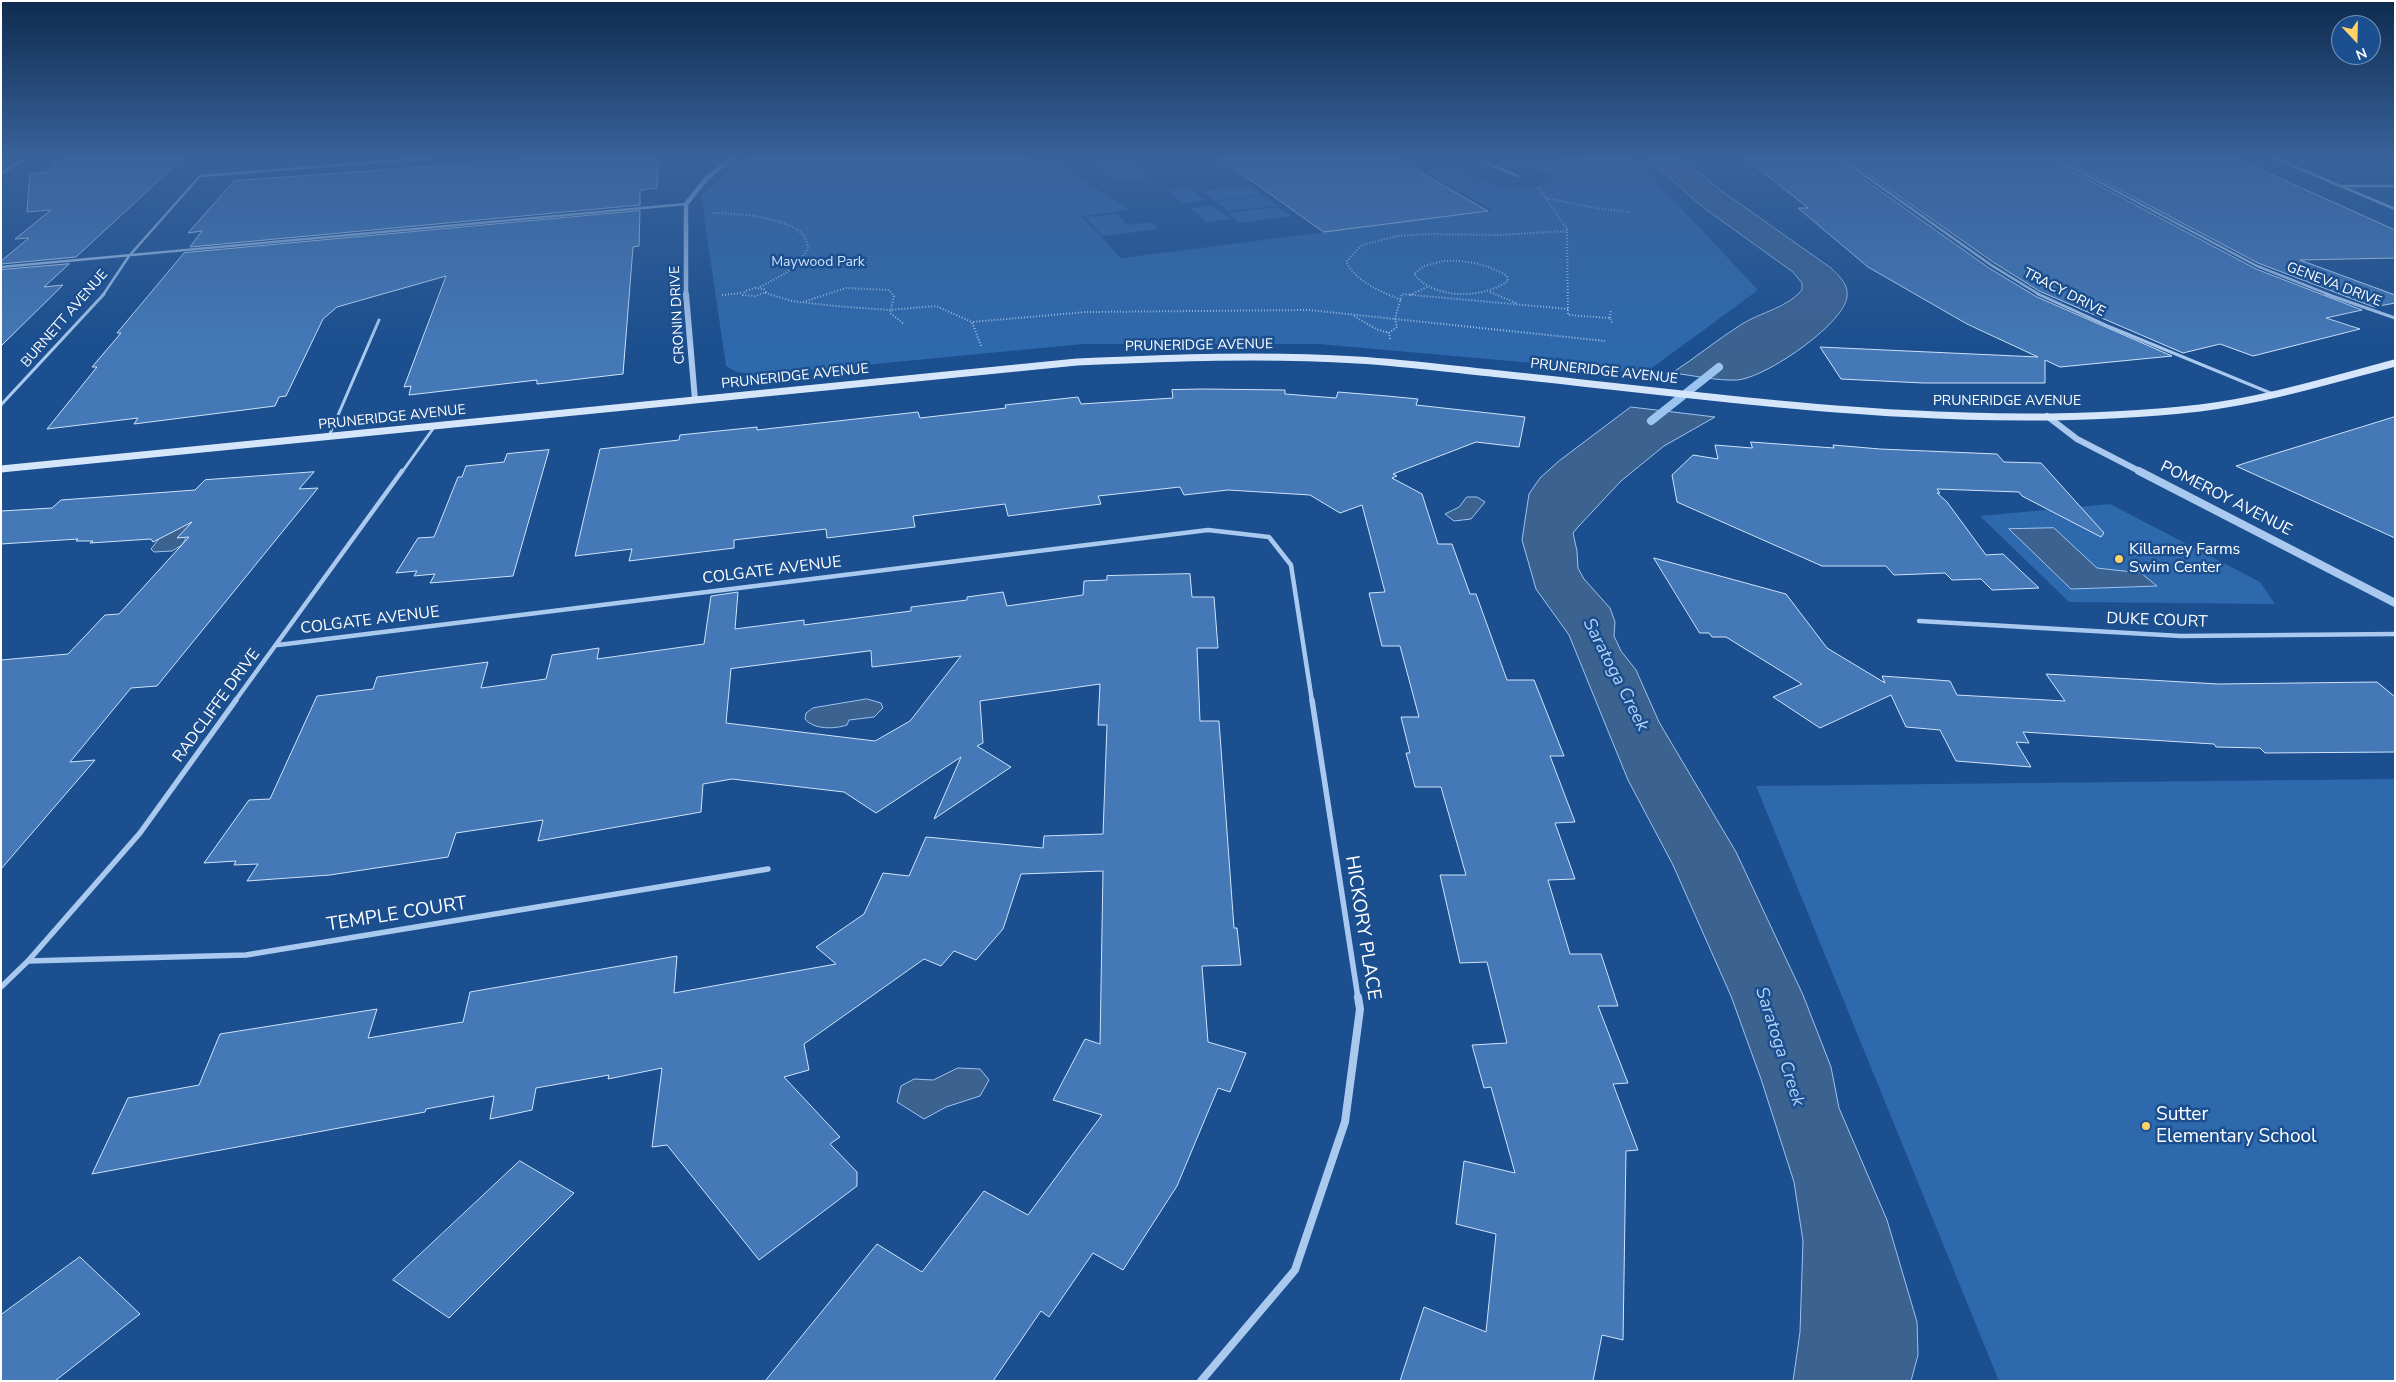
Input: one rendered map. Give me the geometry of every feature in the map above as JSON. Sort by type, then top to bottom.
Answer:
[{"type":"main road","name":"PRUNERIDGE AVENUE","points":[[1,469],[1077,362],[1226,356],[1358,360],[1893,413],[2048,416],[2201,408],[2273,394],[2395,363]]},
{"type":"street","name":"BURNETT AVENUE","points":[[1,406],[101,298],[129,256],[159,222]]},
{"type":"street","points":[[1,267],[488,222]]},
{"type":"street","name":"CRONIN DRIVE","points":[[686,222],[686,299],[695,400]]},
{"type":"street","name":"TRACY DRIVE","points":[[1931,222],[1991,265],[2038,294],[2110,327],[2273,394]]},
{"type":"street","name":"GENEVA DRIVE","points":[[2175,222],[2257,266],[2296,283],[2395,318]]},
{"type":"street","points":[[329,436],[379,320]]},
{"type":"street","name":"POMEROY AVENUE","points":[[2048,416],[2077,439],[2395,603]]},
{"type":"street","name":"RADCLIFFE DRIVE","points":[[1,987],[28,961],[140,833],[435,426]]},
{"type":"street","name":"COLGATE AVENUE","points":[[278,645],[1208,530],[1269,537]]},
{"type":"street","name":"HICKORY PLACE","points":[[1201,1381],[1295,1270],[1345,1122],[1360,1009],[1290,565],[1269,537]]},
{"type":"street","name":"DUKE COURT","points":[[1919,622],[2181,636],[2395,634]]},
{"type":"street","name":"TEMPLE COURT","points":[[28,961],[246,955],[768,869]]},
{"type":"path","points":[[742,293],[758,288],[786,273],[801,261],[808,250],[808,243],[803,236],[778,222]]},
{"type":"path","points":[[1561,222],[1567,231],[1568,315],[1610,318]]},
{"type":"path","points":[[1401,300],[1376,289],[1350,272],[1346,262],[1354,252],[1364,244],[1424,235],[1490,235],[1549,230],[1567,231]]},
{"type":"path","points":[[1465,261],[1492,267],[1507,276],[1508,281],[1504,286],[1488,292],[1459,293],[1428,287],[1416,280],[1414,274],[1417,269],[1437,262],[1465,261]]},
{"type":"path","points":[[1410,295],[1428,287]]},
{"type":"path","points":[[758,288],[766,290],[765,293]]},
{"type":"path","points":[[801,302],[846,288],[889,290],[894,296],[889,310]]},
{"type":"path","points":[[1488,292],[1519,304]]},
{"type":"path","points":[[722,295],[742,293],[751,296],[765,293],[801,302],[889,310],[936,306],[972,322],[1086,312],[1309,310],[1606,341]]},
{"type":"path","points":[[1457,299],[1459,293]]},
{"type":"path","points":[[1389,333],[1398,327],[1395,318],[1402,294],[1568,309]]},
{"type":"path","points":[[1611,309],[1610,318],[1612,323]]},
{"type":"path","points":[[889,310],[890,313],[904,324]]},
{"type":"path","points":[[1352,315],[1376,329],[1389,333]]},
{"type":"path","points":[[972,322],[989,370]]},
{"type":"path","points":[[1389,333],[1390,340]]},
{"type":"green space","name":"Maywood Park","points":[[705,222],[1087,222],[1121,258],[1402,222],[1695,222],[1758,290],[1645,373],[1319,344],[1083,344],[760,375],[737,372],[726,366]]},
{"type":"green space","points":[[1090,222],[1125,222],[1128,225],[1151,222],[1158,229],[1102,236]]},
{"type":"green space","name":"Killarney Farms Swim Center","points":[[2110,504],[2260,582],[2275,604],[2069,602],[1980,516]]},
{"type":"green space","name":"Sutter Elementary School","points":[[2395,779],[2395,1381],[1999,1381],[1756,786]]},
{"type":"water","points":[[1724,222],[1766,222],[1831,268],[1842,280],[1846,288],[1847,297],[1842,309],[1818,335],[1783,360],[1750,377],[1729,380],[1672,373],[1742,324],[1781,306],[1796,296],[1802,290],[1802,283],[1793,272]]},
{"type":"water","points":[[1631,407],[1715,417],[1664,446],[1621,481],[1578,527],[1573,533],[1578,568],[1584,579],[1610,608],[1615,622],[1614,636],[1621,651],[1636,670],[1659,722],[1736,852],[1803,995],[1831,1067],[1839,1108],[1887,1220],[1917,1322],[1918,1355],[1911,1381],[1793,1381],[1800,1332],[1803,1241],[1794,1182],[1761,1079],[1731,996],[1673,865],[1628,780],[1569,635],[1536,589],[1522,540],[1529,494],[1540,478],[1559,461]]},
{"type":"water","points":[[1467,497],[1477,497],[1485,502],[1471,519],[1454,521],[1445,514],[1459,507]]},
{"type":"water","points":[[189,520],[195,522],[182,545],[172,551],[154,552],[151,549],[169,526]]},
{"type":"water","points":[[2054,528],[2097,568],[2141,573],[2157,586],[2071,589],[2009,529]]},
{"type":"water","points":[[867,699],[881,703],[883,708],[874,717],[849,720],[847,725],[831,728],[819,727],[805,719],[806,713],[813,708]]},
{"type":"water","points":[[958,1068],[980,1069],[989,1080],[980,1096],[946,1107],[924,1119],[897,1102],[901,1086],[914,1079],[933,1080]]},
{"type":"building","points":[[35,222],[113,222],[76,257],[1,264],[1,261],[29,238],[15,239]]},
{"type":"building","points":[[197,222],[453,222],[190,247],[202,231],[188,233]]},
{"type":"building","points":[[515,222],[640,222],[639,246],[633,247],[623,374],[537,384],[537,380],[409,395],[411,386],[404,387],[446,276],[337,307],[323,319],[286,396],[279,397],[275,406],[134,424],[138,418],[47,429],[97,367],[92,367],[121,333],[117,333],[184,253]]},
{"type":"building","points":[[1311,222],[1398,222],[1324,232]]},
{"type":"building","points":[[1815,222],[1925,222],[1989,268],[2037,297],[2172,356],[2060,367],[2045,360],[2045,383],[1923,383],[1841,379],[1820,347],[2038,357],[1967,324],[1868,267]]},
{"type":"building","points":[[1937,222],[2169,222],[2256,269],[2362,310],[2326,318],[2360,329],[2253,356],[2220,344],[2183,353],[2039,291],[1993,262]]},
{"type":"building","points":[[2182,222],[2378,222],[2395,230],[2395,258],[2300,260],[2395,295],[2395,303],[2374,307],[2258,263]]},
{"type":"building","points":[[69,264],[44,287],[63,285],[1,346],[1,270]]},
{"type":"building","points":[[1172,390],[1285,390],[1285,394],[1336,398],[1338,392],[1387,396],[1418,399],[1416,405],[1525,417],[1519,447],[1476,442],[1393,474],[1397,476],[1392,478],[1422,494],[1438,544],[1452,544],[1470,594],[1476,594],[1507,680],[1534,680],[1564,756],[1550,756],[1575,822],[1555,823],[1575,879],[1548,880],[1570,954],[1601,954],[1618,1006],[1598,1006],[1628,1083],[1613,1084],[1638,1150],[1626,1151],[1623,1340],[1602,1335],[1593,1381],[1400,1381],[1424,1307],[1486,1332],[1496,1234],[1456,1224],[1464,1161],[1515,1173],[1491,1087],[1484,1088],[1472,1045],[1507,1043],[1487,962],[1460,963],[1440,875],[1466,875],[1441,787],[1415,787],[1406,753],[1410,753],[1401,717],[1419,717],[1400,646],[1382,646],[1369,593],[1385,592],[1362,505],[1340,513],[1310,495],[1228,490],[1184,495],[1180,487],[1098,496],[1101,504],[1008,516],[1005,504],[913,516],[915,527],[827,538],[826,529],[734,540],[734,548],[629,561],[632,549],[575,556],[600,449],[679,440],[680,435],[757,427],[757,430],[918,412],[920,418],[1006,408],[1005,405],[1078,397],[1081,404],[1173,398]]},
{"type":"building","points":[[2395,417],[2395,538],[2236,466],[2261,458]]},
{"type":"building","points":[[1751,442],[1834,448],[1833,445],[1997,454],[2004,462],[2041,463],[2104,533],[2101,537],[2022,496],[2019,492],[1937,489],[1940,493],[1937,493],[1947,502],[1986,555],[2003,554],[2039,588],[1992,590],[1981,579],[1952,580],[1945,573],[1894,575],[1886,566],[1822,566],[1677,502],[1672,475],[1693,455],[1718,459],[1715,445],[1752,448]]},
{"type":"building","points":[[549,450],[513,576],[430,583],[435,574],[414,576],[417,571],[396,573],[418,538],[434,537],[458,477],[462,477],[466,466],[504,462],[507,454]]},
{"type":"building","points":[[314,472],[299,489],[318,488],[157,686],[131,688],[70,762],[95,760],[1,869],[1,660],[68,654],[105,615],[119,614],[189,537],[177,538],[192,522],[153,542],[151,539],[90,543],[93,541],[76,541],[78,539],[1,544],[1,511],[52,508],[61,500],[195,490],[205,480]]},
{"type":"building","points":[[1654,558],[1786,594],[1827,648],[1885,683],[1882,676],[1950,681],[1957,695],[2065,701],[2046,674],[2218,684],[2377,682],[2395,697],[2395,752],[2265,753],[2260,748],[2216,747],[2214,744],[2023,732],[2029,743],[2016,742],[2031,767],[1956,761],[1940,730],[1906,727],[1891,695],[1820,728],[1773,697],[1802,684],[1726,637],[1712,637],[1709,633],[1700,633]]},
{"type":"building","points":[[1190,574],[1192,597],[1214,597],[1218,648],[1197,648],[1200,721],[1219,721],[1234,928],[1237,928],[1241,965],[1202,966],[1208,1042],[1246,1053],[1230,1092],[1218,1088],[1177,1186],[1123,1270],[1093,1253],[1049,1317],[1041,1311],[993,1381],[765,1381],[877,1244],[922,1272],[984,1191],[1028,1215],[1102,1115],[1053,1100],[1085,1039],[1100,1044],[1103,871],[1021,874],[1003,929],[976,960],[954,951],[941,966],[924,959],[804,1044],[809,1070],[784,1077],[840,1137],[830,1144],[857,1172],[857,1186],[759,1260],[667,1145],[652,1147],[662,1068],[608,1079],[609,1075],[536,1088],[532,1110],[490,1119],[494,1096],[426,1109],[425,1112],[92,1174],[128,1098],[199,1085],[220,1034],[377,1009],[368,1038],[463,1022],[470,992],[677,956],[674,993],[836,964],[816,947],[864,914],[883,873],[909,876],[926,837],[1043,848],[1044,836],[1103,834],[1107,725],[1098,725],[1100,684],[980,701],[983,743],[977,746],[1011,767],[934,819],[961,757],[876,813],[844,792],[732,779],[703,784],[701,812],[538,841],[543,820],[456,833],[448,857],[330,875],[247,881],[258,864],[234,865],[236,861],[204,863],[249,800],[270,799],[317,696],[373,689],[377,677],[488,662],[481,688],[546,679],[552,655],[599,648],[597,659],[704,644],[711,596],[738,592],[735,629],[804,620],[804,625],[911,611],[911,607],[967,600],[967,597],[1003,592],[1007,606],[1083,595],[1084,581],[1107,580],[1107,576]],"holes":[[[871,651],[872,667],[961,656],[910,721],[875,741],[726,723],[731,669]]]},
{"type":"building","points":[[520,1161],[574,1193],[449,1318],[393,1280]]},
{"type":"building","points":[[80,1257],[140,1314],[55,1381],[1,1381],[1,1315]]},
{"type":"waterway","name":"Saratoga Creek","points":[[1651,421],[1719,367]]},
{"type":"place","name":"Killarney Farms Swim Center","points":[[2119,559]]},
{"type":"place","name":"Sutter Elementary School","points":[[2146,1126]]}]
